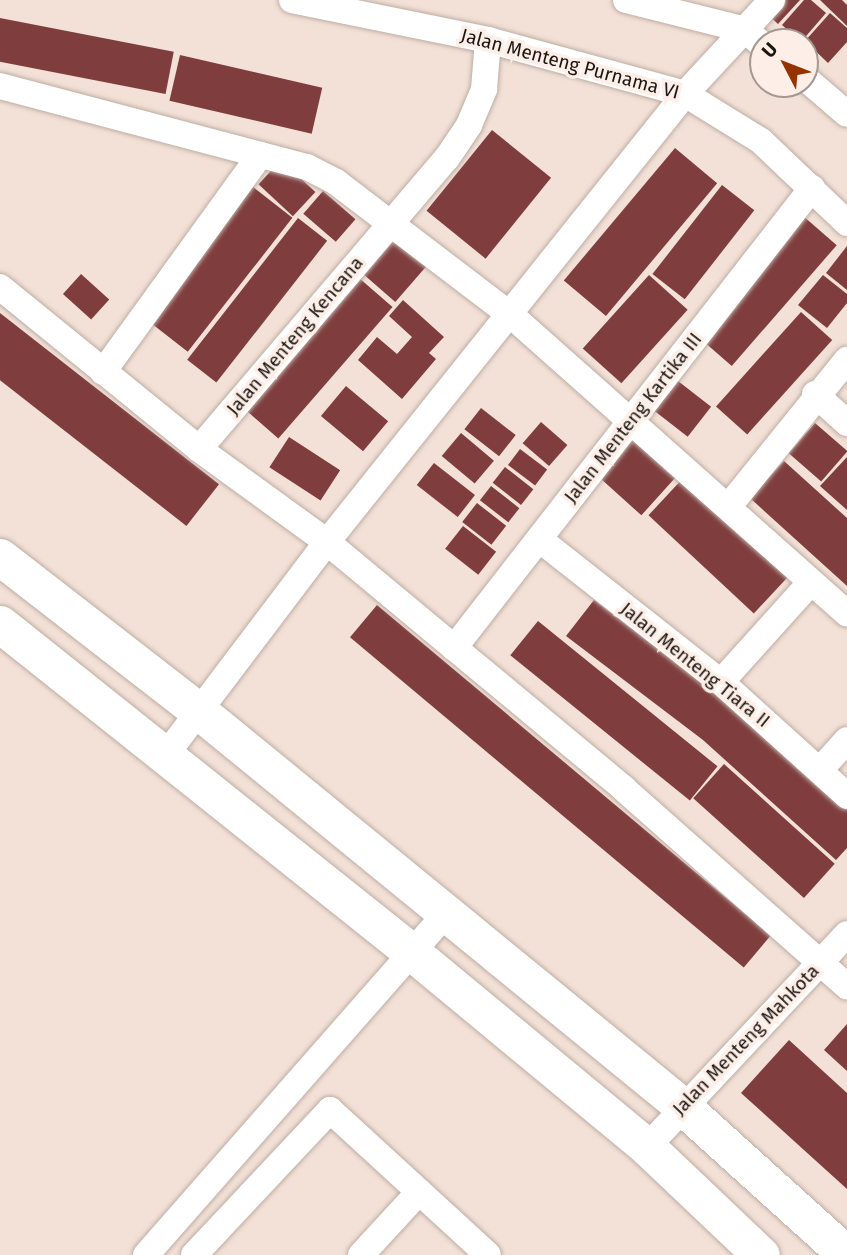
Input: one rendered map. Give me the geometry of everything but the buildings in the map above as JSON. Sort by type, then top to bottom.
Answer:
[{"type":"street","name":"Jalan Menteng Purnama VI","points":[[292,0],[488,40],[691,89],[761,141],[847,223]]},
{"type":"street","points":[[626,0],[746,41]]},
{"type":"street","points":[[165,756],[327,542],[512,316],[691,89],[746,41],[772,0]]},
{"type":"street","name":"Jalan Menteng Kencana","points":[[199,449],[469,125],[484,89],[488,40]]},
{"type":"street","points":[[0,86],[307,167],[390,223],[512,316],[632,419],[847,614]]},
{"type":"street","points":[[819,90],[847,114]]},
{"type":"street","points":[[103,372],[260,155]]},
{"type":"street","name":"Jalan Menteng Kartika III","points":[[454,648],[812,188]]},
{"type":"street","points":[[0,287],[199,449],[327,542],[847,986]]},
{"type":"street","points":[[729,506],[815,394],[847,360]]},
{"type":"street","points":[[815,394],[847,423]]},
{"type":"street","name":"Jalan Menteng Tiara II","points":[[539,539],[721,682],[847,796]]},
{"type":"street","points":[[0,557],[200,712],[682,1106],[847,1255]]},
{"type":"street","points":[[721,682],[810,583]]},
{"type":"street","points":[[0,624],[414,954],[647,1147],[761,1255]]},
{"type":"street","points":[[820,769],[847,740]]},
{"type":"street","points":[[146,1255],[414,954],[446,914]]},
{"type":"street","name":"Jalan Menteng Mahkota","points":[[647,1147],[682,1106],[847,934]]},
{"type":"street","points":[[194,1255],[330,1110],[488,1255]]},
{"type":"street","points":[[361,1255],[419,1192]]}]
